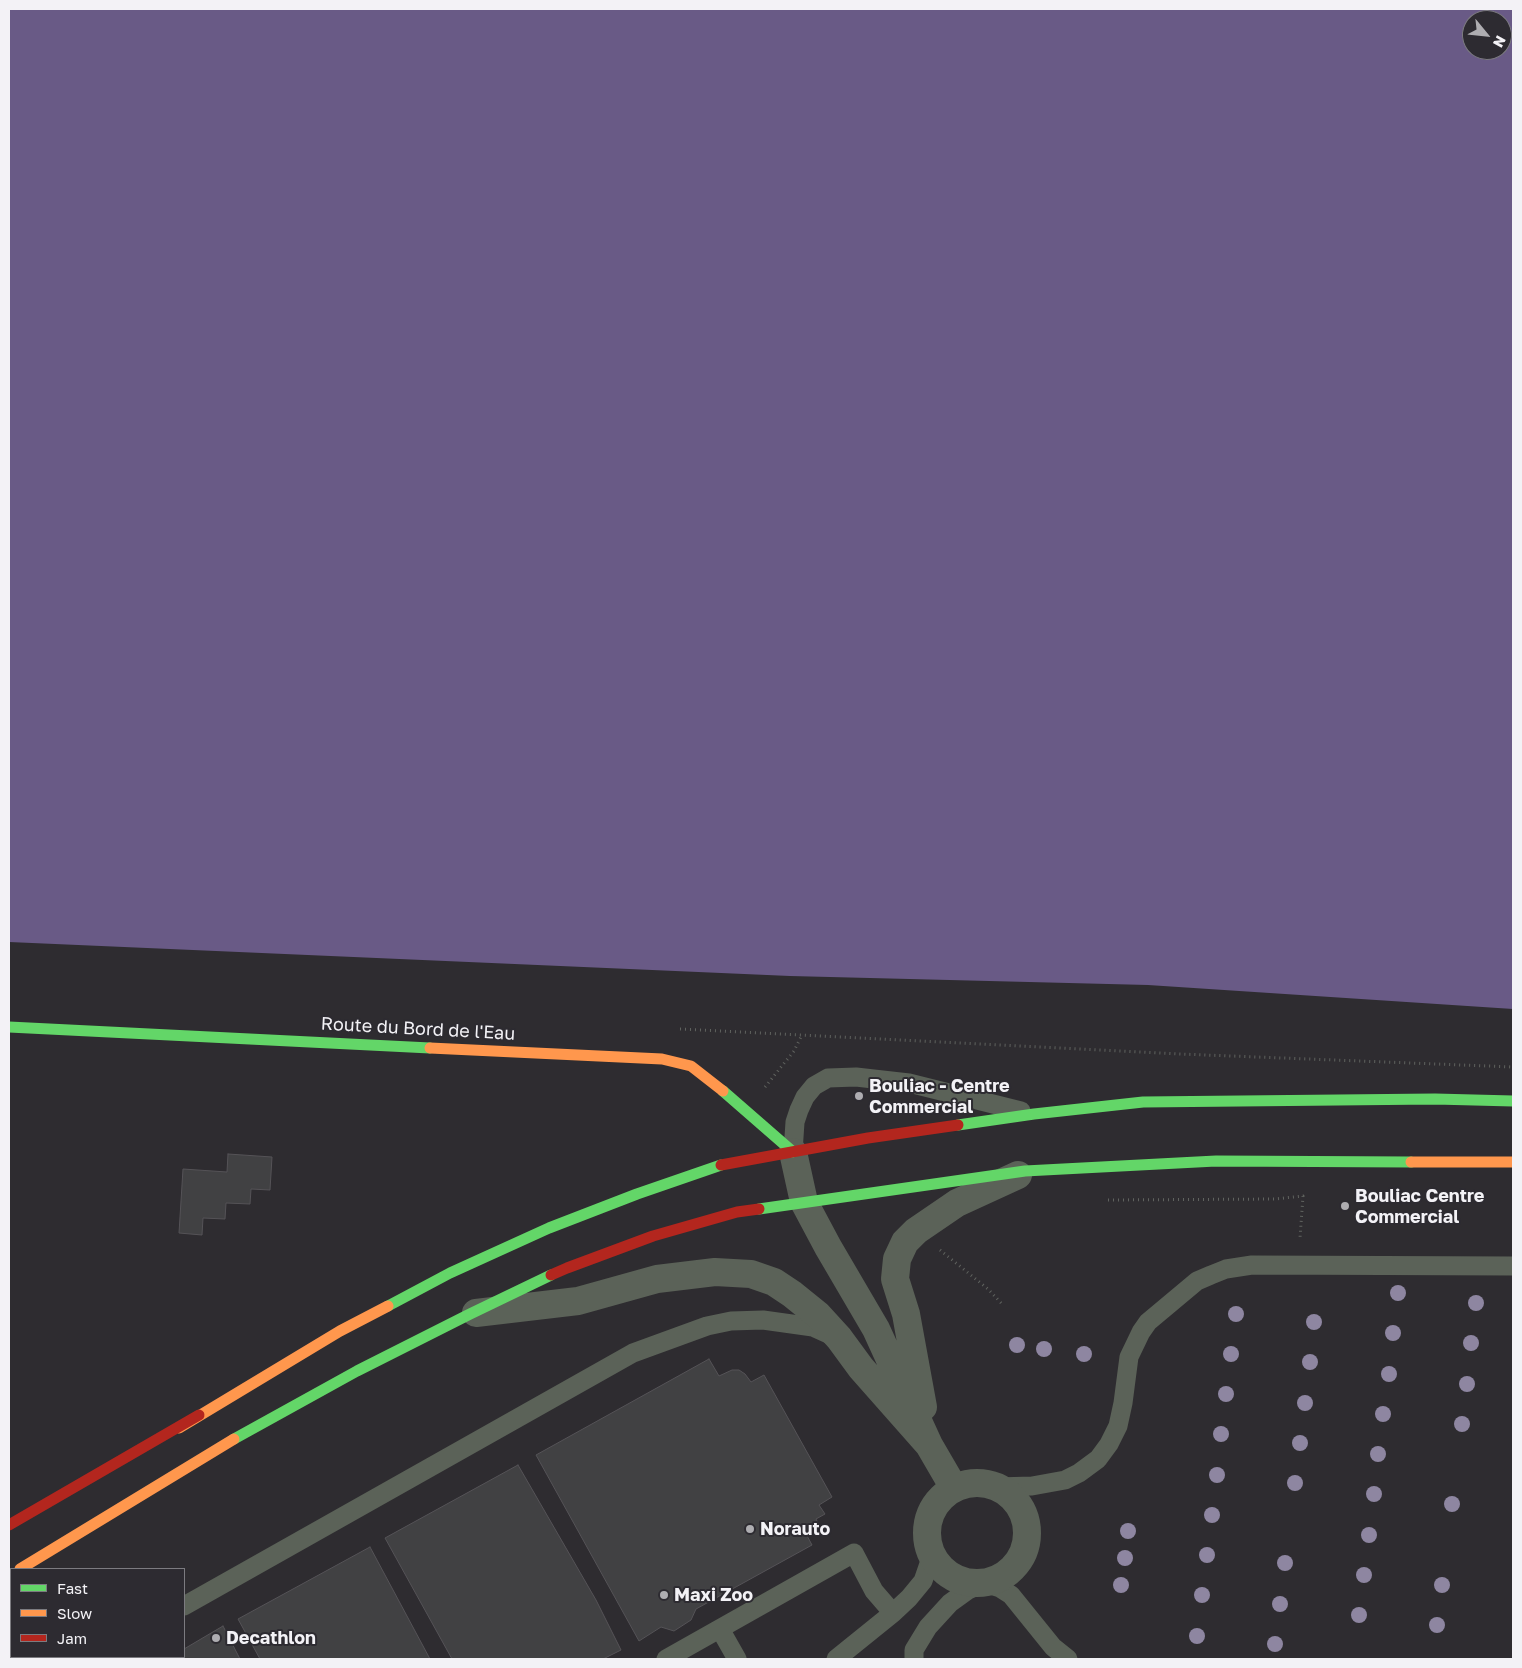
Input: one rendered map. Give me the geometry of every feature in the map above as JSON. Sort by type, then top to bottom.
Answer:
[{"type":"main road","name":"Route du Bord de l'Eau","points":[[9,1027],[662,1059],[691,1066],[711,1080],[793,1152]]},
{"type":"main road","points":[[9,1525],[340,1331],[450,1273],[549,1228],[637,1194],[724,1164],[842,1142],[1034,1114],[1143,1102],[1406,1099],[1513,1101]]},
{"type":"main road","points":[[22,1568],[227,1443],[357,1371],[470,1314],[568,1268],[653,1236],[737,1212],[1025,1172],[1216,1160],[1513,1162]]},
{"type":"main road","points":[[9,1536],[199,1415]]},
{"type":"street","points":[[793,1152],[804,1202],[876,1329],[930,1445],[954,1488]]},
{"type":"street","points":[[930,1445],[906,1314],[895,1279],[897,1259],[905,1242],[916,1230],[957,1203],[1025,1172]]},
{"type":"street","points":[[470,1314],[578,1301],[657,1279],[715,1272],[750,1274],[774,1282],[818,1315],[839,1338],[861,1368],[930,1445]]},
{"type":"street","points":[[983,1483],[997,1487],[1010,1496],[1020,1508],[1026,1524],[1026,1539],[1022,1555],[1012,1568],[999,1578],[971,1583],[959,1580],[948,1574],[932,1555],[928,1540],[928,1524],[933,1510],[942,1498],[954,1488],[968,1484],[983,1483]]},
{"type":"lane","points":[[793,1152],[795,1122],[805,1097],[814,1086],[828,1078],[856,1077],[909,1084],[1034,1114]]},
{"type":"lane","points":[[997,1487],[1032,1486],[1065,1480],[1079,1473],[1098,1459],[1109,1444],[1118,1426],[1129,1357],[1141,1332],[1148,1322],[1197,1281],[1226,1268],[1252,1265],[1513,1266]]},
{"type":"lane","points":[[185,1605],[633,1353],[707,1326],[730,1321],[763,1320],[813,1327],[839,1338]]},
{"type":"lane","points":[[666,1659],[854,1554],[874,1591],[893,1613]]},
{"type":"lane","points":[[836,1659],[893,1613],[923,1581],[932,1555]]},
{"type":"lane","points":[[914,1659],[914,1650],[928,1627],[950,1602],[984,1582],[1000,1588],[1011,1595],[1053,1647],[1068,1659]]},
{"type":"lane","points":[[720,1629],[737,1659]]},
{"type":"path","points":[[674,1029],[1180,1054],[1513,1067]]},
{"type":"path","points":[[744,1109],[772,1079],[794,1051],[802,1035]]},
{"type":"path","points":[[1107,1200],[1275,1199],[1303,1196],[1297,1266]]},
{"type":"path","points":[[938,1244],[941,1251],[988,1289],[1003,1305]]},
{"type":"shaded area","points":[[9,9],[1513,9],[1513,1009],[1148,985],[790,976],[9,942]]},
{"type":"building","points":[[228,1154],[272,1157],[270,1190],[251,1189],[250,1204],[226,1203],[225,1219],[203,1218],[202,1235],[179,1233],[183,1169],[227,1172]]},
{"type":"building","points":[[709,1359],[719,1376],[732,1370],[739,1370],[751,1382],[764,1375],[832,1497],[819,1505],[825,1514],[816,1519],[819,1525],[805,1532],[812,1545],[696,1609],[691,1620],[674,1631],[661,1627],[639,1641],[536,1455]]},
{"type":"building","points":[[518,1465],[596,1600],[621,1650],[603,1659],[452,1659],[385,1538]]},
{"type":"building","points":[[370,1547],[430,1659],[260,1659],[238,1619]]},
{"type":"building","name":"Decathlon","points":[[223,1626],[240,1659],[165,1659],[185,1658],[185,1648]]},
{"type":"traffic: fast","points":[[9,1027],[430,1048]]},
{"type":"traffic: fast","points":[[723,1091],[793,1152]]},
{"type":"traffic: fast","points":[[958,1125],[1034,1114],[1143,1102],[1435,1099],[1513,1101]]},
{"type":"traffic: fast","points":[[759,1209],[1025,1171],[1216,1161],[1411,1162]]},
{"type":"traffic: fast","points":[[388,1306],[450,1273],[549,1228],[637,1194],[721,1165]]},
{"type":"traffic: fast","points":[[234,1439],[357,1371],[551,1275]]},
{"type":"traffic: slow","points":[[430,1048],[662,1059],[691,1066],[723,1091]]},
{"type":"traffic: slow","points":[[1411,1162],[1513,1162]]},
{"type":"traffic: slow","points":[[179,1428],[340,1331],[388,1306]]},
{"type":"traffic: slow","points":[[22,1568],[234,1439]]},
{"type":"traffic: jam","points":[[721,1165],[868,1138],[958,1125]]},
{"type":"traffic: jam","points":[[551,1275],[653,1236],[737,1212],[759,1209]]},
{"type":"traffic: jam","points":[[9,1525],[199,1415]]},
{"type":"place","name":"Bouliac - Centre Commercial","points":[[859,1096]]},
{"type":"place","name":"Bouliac Centre Commercial","points":[[1345,1206]]},
{"type":"place","name":"Norauto","points":[[750,1529]]},
{"type":"place","name":"Maxi Zoo","points":[[664,1595]]},
{"type":"place","name":"Decathlon","points":[[216,1638]]}]
